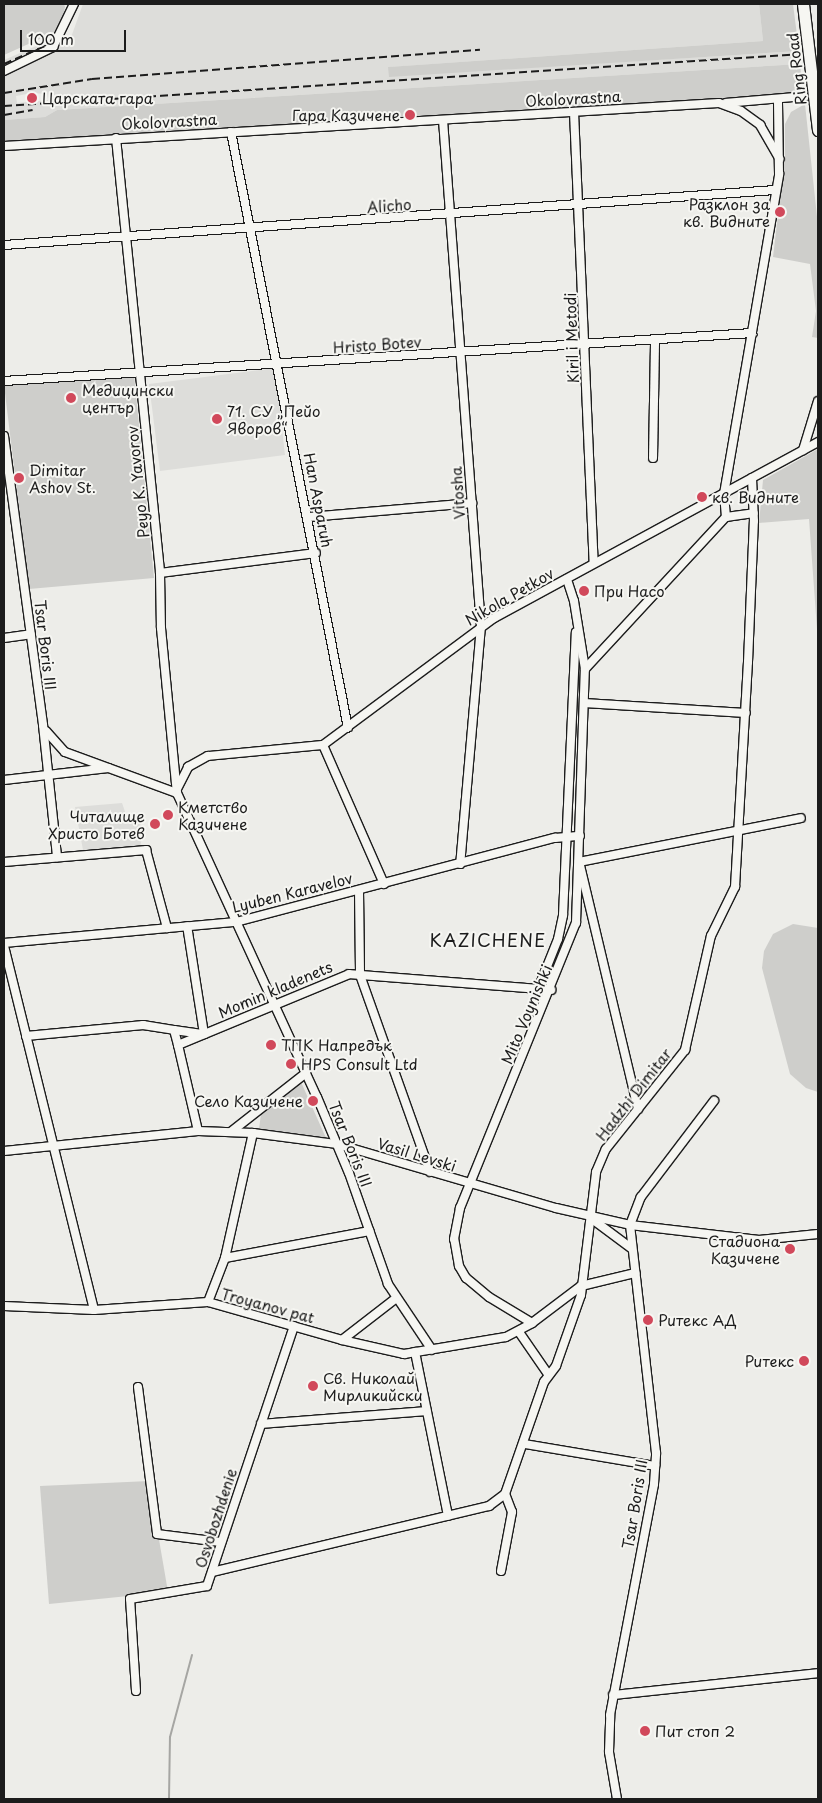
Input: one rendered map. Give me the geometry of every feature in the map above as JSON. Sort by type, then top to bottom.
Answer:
[{"type":"highway","name":"Ring Road","points":[[803,4],[818,130]]},
{"type":"street","points":[[4,71],[53,47],[74,4]]},
{"type":"street","points":[[719,103],[778,100],[818,95]]},
{"type":"street","points":[[726,517],[724,494],[780,159],[778,100]]},
{"type":"street","name":"Okolovrastna","points":[[4,146],[719,103],[742,110],[760,125],[780,159]]},
{"type":"street","name":"Kiril i Metodi","points":[[574,112],[594,564]]},
{"type":"street","name":"Vitosha","points":[[443,120],[481,626],[460,864]]},
{"type":"street","name":"Han Asparuh","points":[[231,132],[309,517],[348,728]]},
{"type":"street","name":"Peyo K. Yavorov","points":[[116,138],[124,236],[160,573],[161,628],[177,793]]},
{"type":"street","name":"Alicho","points":[[4,245],[451,215],[775,190]]},
{"type":"street","name":"Hristo Botev","points":[[4,381],[752,333]]},
{"type":"street","points":[[653,458],[655,339]]},
{"type":"street","points":[[803,450],[818,402]]},
{"type":"street","name":"Tsar Boris III","points":[[4,436],[7,493],[31,634],[57,858]]},
{"type":"street","name":"Nikola Petkov","points":[[177,793],[183,772],[193,762],[208,756],[323,745],[481,626],[818,442]]},
{"type":"street","name":"Hadzhi Dimitar","points":[[548,1374],[556,1366],[579,1302],[600,1159],[685,1050],[711,936],[735,888],[746,713],[754,513],[752,478]]},
{"type":"street","points":[[309,517],[472,503]]},
{"type":"street","points":[[585,669],[726,517],[754,513]]},
{"type":"street","points":[[160,573],[316,553]]},
{"type":"street","name":"Mito Voynishki","points":[[532,1323],[476,1288],[459,1266],[454,1239],[455,1225],[470,1184],[551,990],[576,923],[580,862],[585,669],[577,620],[566,579]]},
{"type":"street","name":"Mito Voynishki","points":[[538,989],[562,928],[577,620]]},
{"type":"street","points":[[4,638],[31,634]]},
{"type":"street","points":[[584,702],[746,713]]},
{"type":"street","points":[[43,725],[57,747],[177,793]]},
{"type":"street","points":[[323,745],[384,884]]},
{"type":"street","points":[[4,780],[110,768]]},
{"type":"street","name":"Tsar Boris III","points":[[177,793],[337,1144],[395,1299],[432,1350]]},
{"type":"street","points":[[638,1109],[580,862],[801,818]]},
{"type":"street","name":"Lyuben Karavelov","points":[[4,944],[236,922],[566,836],[580,836]]},
{"type":"street","points":[[4,862],[146,850],[167,928]]},
{"type":"street","points":[[359,890],[360,975],[430,1172]]},
{"type":"street","points":[[26,1036],[131,1025],[204,1034],[187,926]]},
{"type":"street","points":[[4,944],[94,1310]]},
{"type":"street","name":"Momin kladenets","points":[[178,1045],[274,1006],[342,975],[551,990]]},
{"type":"street","points":[[174,1030],[198,1131]]},
{"type":"street","points":[[232,1131],[306,1073]]},
{"type":"street","points":[[630,1225],[641,1197],[714,1101]]},
{"type":"street","name":"Vasil Levski","points":[[4,1151],[198,1131],[253,1133],[337,1144],[470,1184],[590,1217],[630,1225],[759,1240],[818,1234]]},
{"type":"street","points":[[208,1302],[225,1258],[253,1133]]},
{"type":"street","points":[[590,1217],[631,1248]]},
{"type":"street","name":"Tsar Boris III","points":[[617,1799],[609,1734],[613,1696],[655,1466],[655,1439],[631,1248],[630,1225]]},
{"type":"street","points":[[225,1258],[369,1231]]},
{"type":"street","points":[[432,1350],[494,1340],[518,1332],[581,1286],[635,1273]]},
{"type":"street","points":[[342,1340],[395,1299]]},
{"type":"street","name":"Troyanov pat","points":[[4,1306],[94,1310],[208,1302],[393,1353],[432,1350]]},
{"type":"street","name":"Osvobozhdenie","points":[[136,1691],[130,1599],[202,1589],[207,1586],[294,1326]]},
{"type":"street","points":[[212,1572],[496,1504],[505,1494],[525,1444],[548,1374],[518,1332]]},
{"type":"street","points":[[415,1352],[448,1516]]},
{"type":"street","points":[[138,1386],[157,1534],[221,1542]]},
{"type":"street","points":[[261,1424],[426,1411]]},
{"type":"street","points":[[525,1444],[655,1466]]},
{"type":"street","points":[[501,1571],[512,1512],[505,1494]]},
{"type":"street","points":[[613,1696],[818,1673]]},
{"type":"shaded area","points":[[4,4],[64,4],[65,7],[62,21],[55,32],[4,55]]},
{"type":"shaded area","points":[[83,4],[759,4],[763,41],[389,67],[389,76],[799,51],[800,64],[57,110],[45,117],[4,120],[4,60],[48,41],[70,40]],"holes":[[[32,93],[47,94],[48,100],[17,103],[16,96]]]},
{"type":"shaded area","points":[[759,4],[793,4],[799,51],[389,77],[388,67],[763,41]]},
{"type":"shaded area","points":[[800,64],[803,92],[784,94],[4,141],[4,120],[45,117],[57,110]]},
{"type":"shaded area","points":[[805,104],[818,226],[818,338],[812,337],[816,311],[810,264],[773,257],[785,156],[785,124],[791,112]]},
{"type":"shaded area","name":"71. СУ „Пейо Яворов“","points":[[275,368],[285,455],[160,471],[149,384]]},
{"type":"shaded area","points":[[134,375],[154,578],[29,589],[4,385]]},
{"type":"shaded area","points":[[818,449],[818,643],[809,519],[759,523],[763,480]]},
{"type":"shaded area","points":[[122,803],[129,823],[140,821],[144,833],[140,846],[83,850],[75,807]]},
{"type":"shaded area","points":[[793,924],[818,928],[818,1092],[806,1088],[790,1074],[762,968],[764,951],[773,934]]},
{"type":"shaded area","points":[[301,1082],[326,1138],[259,1129],[261,1114]]},
{"type":"shaded area","points":[[149,1481],[168,1592],[49,1604],[40,1486]]},
{"type":"waterway","points":[[169,1799],[170,1737],[192,1655]]},
{"type":"railway","points":[[4,64],[45,46]]},
{"type":"railway","points":[[4,93],[92,79],[480,50]]},
{"type":"railway","points":[[4,106],[818,53]]},
{"type":"railway","points":[[4,115],[33,110]]},
{"type":"place","name":"Царската гара","points":[[32,98]]},
{"type":"place","name":"Гара Казичене","points":[[410,115]]},
{"type":"place","name":"Разклон за кв. Видните","points":[[780,212]]},
{"type":"place","name":"Медицински център","points":[[71,398]]},
{"type":"place","name":"71. СУ „Пейо Яворов“","points":[[217,419]]},
{"type":"place","name":"Dimitar Ashov St.","points":[[19,478]]},
{"type":"place","name":"кв. Видните","points":[[702,497]]},
{"type":"place","name":"При Насо","points":[[584,591]]},
{"type":"place","name":"Кметство Казичене","points":[[168,815]]},
{"type":"place","name":"Читалище Христо Ботев","points":[[155,824]]},
{"type":"place","name":"ТПК Напредък","points":[[271,1045]]},
{"type":"place","name":"HPS Consult Ltd","points":[[291,1064]]},
{"type":"place","name":"Село Казичене","points":[[313,1101]]},
{"type":"place","name":"Стадиона Казичене","points":[[790,1249]]},
{"type":"place","name":"Ритекс АД","points":[[648,1320]]},
{"type":"place","name":"Ритекс","points":[[804,1361]]},
{"type":"place","name":"Св. Николай Мирликийски","points":[[313,1386]]},
{"type":"place","name":"Пит стоп 2","points":[[645,1731]]},
{"type":"district","name":"KAZICHENE","points":[[488,940]]}]
